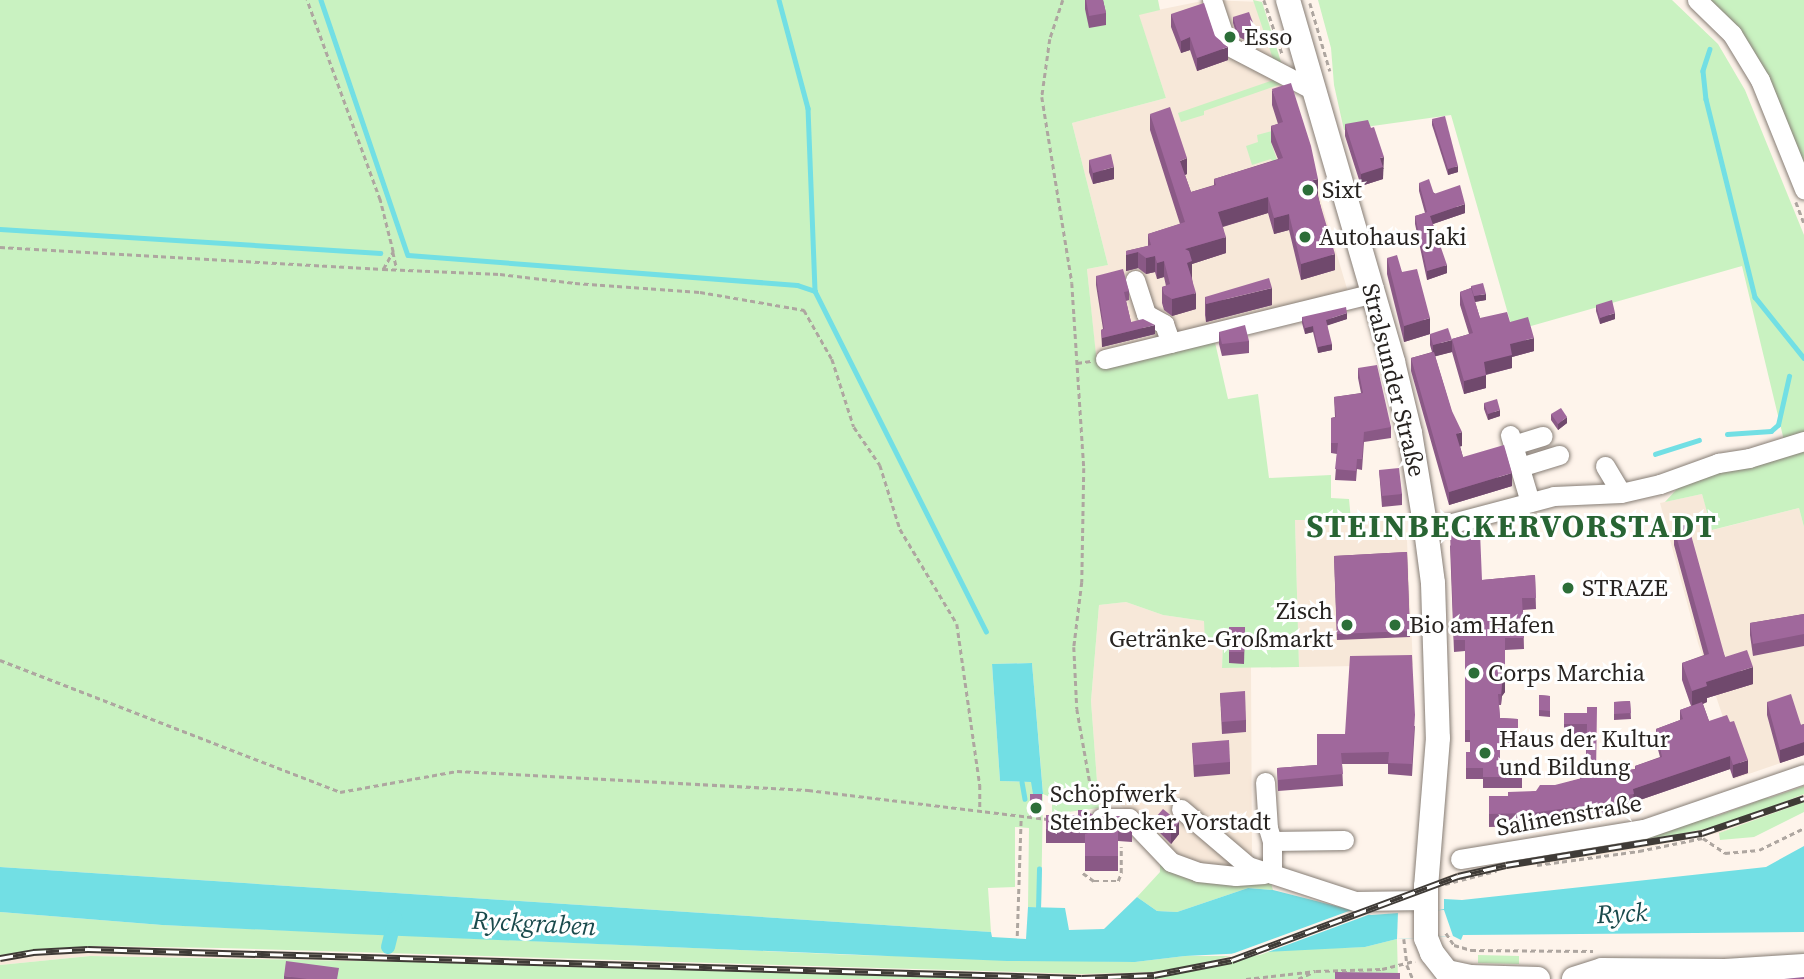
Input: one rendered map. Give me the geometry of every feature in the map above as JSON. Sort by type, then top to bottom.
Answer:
[{"type":"main road","name":"Stralsunder Straße","points":[[1288,0],[1374,293],[1410,433],[1426,530],[1433,583],[1438,737],[1431,899],[1426,938]]},
{"type":"main road","points":[[1426,938],[1444,976],[1538,979]]},
{"type":"main road","points":[[1574,979],[1602,970],[1758,975],[1804,966]]},
{"type":"street","points":[[1212,0],[1227,45],[1267,63],[1313,90]]},
{"type":"street","points":[[1697,0],[1732,34],[1760,80],[1800,194]]},
{"type":"street","points":[[1135,280],[1146,314],[1164,324],[1171,344]]},
{"type":"street","points":[[1105,359],[1374,293]]},
{"type":"street","points":[[1530,502],[1512,440],[1543,436]]},
{"type":"street","points":[[1426,530],[1530,502],[1581,493],[1621,493],[1660,484],[1718,463],[1749,458],[1804,441]]},
{"type":"street","points":[[1520,467],[1559,455]]},
{"type":"street","points":[[1605,466],[1621,493]]},
{"type":"street","name":"Salinenstraße","points":[[1460,859],[1644,828],[1804,774]]},
{"type":"street","points":[[1265,782],[1268,828],[1272,841],[1272,874]]},
{"type":"street","points":[[1181,809],[1248,866],[1355,901],[1431,899]]},
{"type":"street","points":[[1095,811],[1129,818],[1171,862],[1198,872],[1236,876],[1272,874]]},
{"type":"street","points":[[1272,841],[1344,840]]},
{"type":"path","points":[[307,0],[380,200],[397,270]]},
{"type":"path","points":[[1063,0],[1050,39],[1042,97],[1072,282],[1084,468],[1082,582],[1074,647],[1077,709],[1095,811]]},
{"type":"path","points":[[1264,0],[1289,76]]},
{"type":"path","points":[[1800,194],[1804,223]]},
{"type":"path","points":[[0,247],[500,274],[575,283],[700,292],[804,310],[832,359],[854,426],[880,466],[900,529],[957,624],[980,785],[980,811]]},
{"type":"path","points":[[383,269],[393,251]]},
{"type":"path","points":[[0,660],[340,792],[457,771],[808,790],[1021,817],[1059,818]]},
{"type":"path","points":[[1017,936],[1021,817]]},
{"type":"path","points":[[1534,865],[1639,851],[1703,838],[1725,853],[1759,850],[1804,828]]},
{"type":"path","points":[[1083,873],[1094,881],[1118,881],[1121,873],[1121,847]]},
{"type":"path","points":[[1431,899],[1507,869]]},
{"type":"path","points":[[1245,979],[1316,971],[1382,970],[1406,965],[1426,938],[1471,950],[1565,951]]},
{"type":"path","points":[[1406,965],[1413,979]]},
{"type":"path","points":[[1298,979],[1316,971]]},
{"type":"shaded area","points":[[1207,0],[1262,2],[1348,292],[1096,357],[1087,269],[1108,265],[1072,123],[1166,98],[1138,14]]},
{"type":"shaded area","points":[[1702,494],[1713,530],[1799,508],[1804,527],[1804,755],[1734,779],[1719,739],[1729,735],[1698,643],[1660,503]]},
{"type":"shaded area","points":[[1295,520],[1406,520],[1413,665],[1299,667]]},
{"type":"shaded area","points":[[1126,602],[1163,615],[1204,621],[1223,641],[1222,668],[1251,667],[1252,860],[1245,873],[1184,864],[1116,801],[1099,808],[1091,701],[1099,605]]},
{"type":"shaded area","points":[[1804,794],[1804,802],[1719,833],[1638,849],[1481,873],[1440,884],[1233,962],[1153,977],[1028,979],[89,956],[0,965],[0,955],[94,946],[1021,973],[1152,972],[1198,965],[1230,956],[1458,872],[1688,833],[1757,813]]},
{"type":"green space","points":[[0,0],[1158,0],[1160,10],[1139,15],[1166,98],[1072,123],[1108,265],[1087,269],[1097,364],[1214,338],[1228,399],[1258,394],[1269,478],[1331,475],[1331,498],[1349,499],[1351,520],[1295,520],[1299,667],[1222,668],[1223,641],[1205,643],[1204,621],[1163,615],[1126,602],[1099,605],[1091,701],[1099,808],[1052,814],[1052,798],[1043,794],[1041,907],[1028,907],[1029,828],[1015,827],[1015,887],[988,888],[991,932],[0,867]],"holes":[[[1032,663],[1043,793],[1032,782],[1000,781],[992,664]]]},
{"type":"green space","points":[[1253,0],[1262,2],[1282,65],[1273,59]]},
{"type":"green space","points":[[1318,0],[1672,0],[1718,44],[1745,90],[1804,235],[1804,527],[1799,508],[1712,530],[1702,494],[1665,502],[1686,479],[1787,453],[1742,266],[1513,331],[1451,115],[1344,130],[1334,85],[1331,48]]},
{"type":"green space","points":[[1709,0],[1804,0],[1804,166]]},
{"type":"green space","points":[[1285,76],[1287,82],[1204,111],[1204,115],[1181,122],[1178,113]]},
{"type":"green space","points":[[1279,129],[1271,142],[1278,163],[1273,165],[1271,159],[1252,165],[1246,146],[1258,142],[1257,135]]},
{"type":"green space","points":[[1804,786],[1804,794],[1757,813],[1714,827],[1636,843],[1635,837],[1709,813],[1714,817],[1758,801],[1759,796],[1769,798]]},
{"type":"green space","points":[[1804,802],[1804,812],[1754,837],[1720,840],[1719,833]]},
{"type":"green space","points":[[1160,863],[1269,877],[1273,890],[1248,888],[1177,912],[1157,911],[1137,897],[1160,872]]},
{"type":"green space","points":[[0,912],[162,925],[855,955],[1135,962],[1185,956],[1230,956],[1198,965],[1152,972],[1081,974],[219,948],[94,946],[0,955]]},
{"type":"green space","points":[[1397,939],[1398,979],[1094,979],[1153,977],[1200,970],[1272,950],[1365,947]]},
{"type":"green space","points":[[1478,955],[1519,956],[1519,964],[1478,963]]},
{"type":"green space","points":[[90,956],[1028,979],[0,979],[0,965]]},
{"type":"water","points":[[1032,663],[1043,794],[1033,794],[1031,782],[1000,781],[992,664]]},
{"type":"water","points":[[1804,846],[1804,932],[1463,935],[1461,940],[1453,936],[1397,939],[1365,947],[1185,956],[1135,962],[1007,961],[354,934],[162,925],[0,912],[0,867],[991,932],[992,937],[1026,939],[1028,907],[1065,908],[1069,930],[1104,929],[1137,897],[1157,911],[1177,912],[1248,888],[1273,890],[1371,915],[1439,910],[1444,909],[1444,899],[1462,900],[1766,867]]},
{"type":"pier","points":[[1357,908],[1376,912],[1260,955],[1231,958],[1229,955]]},
{"type":"pier","points":[[1444,910],[1453,936],[1397,939],[1398,912]]},
{"type":"building","points":[[1086,0],[1103,0],[1106,13],[1089,16]]},
{"type":"building","points":[[1204,3],[1215,36],[1228,47],[1197,58],[1190,37],[1181,41],[1171,14]]},
{"type":"building","points":[[1249,12],[1260,42],[1237,30],[1233,17]]},
{"type":"building","points":[[1291,83],[1311,146],[1318,179],[1313,180],[1335,254],[1301,264],[1289,214],[1274,218],[1268,197],[1218,212],[1226,237],[1185,249],[1189,251],[1192,261],[1187,263],[1196,293],[1172,299],[1164,294],[1162,287],[1170,284],[1164,261],[1157,263],[1155,256],[1146,258],[1138,252],[1126,255],[1126,251],[1151,245],[1148,234],[1185,222],[1150,114],[1170,107],[1187,158],[1180,161],[1191,192],[1216,185],[1214,179],[1283,158],[1271,126],[1283,122],[1272,89]]},
{"type":"building","points":[[1445,116],[1458,166],[1448,169],[1432,119]]},
{"type":"building","points":[[1368,120],[1371,128],[1374,127],[1384,157],[1380,158],[1383,167],[1361,174],[1345,124]]},
{"type":"building","points":[[1111,154],[1114,167],[1093,173],[1089,160]]},
{"type":"building","points":[[1429,179],[1434,194],[1460,185],[1465,204],[1430,216],[1447,265],[1427,271],[1415,216],[1427,212],[1419,183]]},
{"type":"building","points":[[1397,255],[1402,272],[1417,269],[1430,318],[1404,326],[1387,258]]},
{"type":"building","points":[[1123,269],[1129,291],[1124,292],[1131,322],[1143,319],[1155,325],[1102,338],[1101,330],[1104,329],[1096,276]]},
{"type":"building","points":[[1269,278],[1272,288],[1206,304],[1205,297]]},
{"type":"building","points":[[1483,283],[1486,294],[1474,296],[1471,286]]},
{"type":"building","points":[[1471,288],[1480,318],[1507,312],[1510,322],[1528,317],[1534,338],[1510,344],[1512,355],[1484,362],[1486,375],[1464,381],[1452,339],[1473,333],[1460,292]]},
{"type":"building","points":[[1612,300],[1615,313],[1600,318],[1596,305]]},
{"type":"building","points":[[1346,307],[1347,313],[1326,320],[1332,344],[1318,347],[1313,326],[1305,328],[1302,317]]},
{"type":"building","points":[[1245,325],[1249,341],[1222,344],[1219,332]]},
{"type":"building","points":[[1448,328],[1452,340],[1433,345],[1430,334]]},
{"type":"building","points":[[1434,352],[1452,411],[1462,432],[1456,434],[1463,457],[1504,445],[1512,473],[1449,492],[1411,358]]},
{"type":"building","points":[[1377,365],[1391,427],[1364,432],[1362,459],[1357,459],[1356,471],[1335,469],[1338,443],[1331,443],[1331,418],[1336,417],[1334,397],[1363,393],[1358,368]]},
{"type":"building","points":[[1497,399],[1500,410],[1488,414],[1484,403]]},
{"type":"building","points":[[1561,408],[1567,417],[1558,424],[1551,414]]},
{"type":"building","points":[[1399,468],[1402,494],[1382,496],[1379,470]]},
{"type":"building","points":[[1688,524],[1725,657],[1747,650],[1753,667],[1706,682],[1707,686],[1692,691],[1682,663],[1709,654],[1674,528]]},
{"type":"building","points":[[1480,532],[1482,580],[1535,575],[1536,598],[1522,598],[1524,638],[1505,638],[1505,680],[1501,694],[1498,694],[1500,718],[1518,719],[1518,731],[1500,731],[1500,766],[1522,767],[1522,777],[1483,777],[1483,768],[1466,768],[1466,752],[1470,752],[1470,730],[1465,730],[1465,640],[1454,640],[1450,533]]},
{"type":"building","points":[[1407,552],[1410,631],[1337,634],[1334,556]]},
{"type":"building","points":[[1804,614],[1804,634],[1753,644],[1750,623]]},
{"type":"building","points":[[1229,627],[1245,627],[1244,652],[1229,652]]},
{"type":"building","points":[[1412,655],[1415,715],[1412,764],[1388,763],[1389,752],[1341,753],[1343,774],[1278,780],[1277,768],[1317,765],[1317,734],[1345,734],[1350,656]]},
{"type":"building","points":[[1245,691],[1246,720],[1222,722],[1220,693]]},
{"type":"building","points":[[1791,694],[1801,725],[1804,724],[1804,742],[1780,750],[1767,702]]},
{"type":"building","points":[[1539,695],[1550,696],[1550,711],[1539,710]]},
{"type":"building","points":[[1630,701],[1631,713],[1614,714],[1614,702]]},
{"type":"building","points":[[1702,702],[1709,721],[1727,715],[1730,722],[1734,721],[1748,760],[1733,765],[1730,756],[1633,789],[1634,794],[1618,796],[1619,801],[1531,813],[1489,814],[1489,796],[1536,791],[1540,785],[1555,785],[1582,778],[1580,771],[1586,770],[1587,724],[1564,724],[1564,713],[1587,713],[1587,707],[1597,707],[1596,775],[1636,769],[1635,766],[1662,757],[1656,729],[1683,719],[1680,710]]},
{"type":"building","points":[[1229,740],[1230,762],[1194,765],[1192,743]]},
{"type":"building","name":"Schöpfwerk Steinbecker Vorstadt","points":[[1030,794],[1042,794],[1041,810],[1030,810]]},
{"type":"building","points":[[1163,809],[1179,822],[1171,832],[1156,817]]},
{"type":"building","points":[[1078,810],[1085,810],[1095,816],[1124,816],[1132,827],[1118,827],[1118,856],[1085,856],[1085,834],[1101,829],[1046,829],[1046,815],[1078,815]]},
{"type":"building","points":[[286,961],[339,968],[337,979],[284,976]]},
{"type":"building","points":[[1335,972],[1400,973],[1400,979],[1335,979]]},
{"type":"waterway","points":[[321,0],[408,255],[797,285],[815,291],[986,631]]},
{"type":"waterway","points":[[779,0],[808,108],[815,291]]},
{"type":"waterway","points":[[1710,49],[1703,71],[1706,99],[1755,297],[1804,358]]},
{"type":"waterway","points":[[0,229],[380,253]]},
{"type":"waterway","points":[[1727,434],[1771,431],[1778,425],[1789,376]]},
{"type":"waterway","points":[[1655,454],[1699,440]]},
{"type":"waterway","points":[[1022,782],[1025,799]]},
{"type":"waterway","points":[[1038,910],[1039,869]]},
{"type":"waterway","points":[[388,947],[395,918]]},
{"type":"railway","points":[[0,958],[33,952],[88,949],[1082,978],[1154,975],[1232,960],[1458,876],[1506,865],[1702,833],[1804,798]]},
{"type":"place","name":"Esso","points":[[1230,37]]},
{"type":"place","name":"Sixt","points":[[1308,190]]},
{"type":"place","name":"Autohaus Jaki","points":[[1305,237]]},
{"type":"place","name":"STRAZE","points":[[1568,588]]},
{"type":"place","name":"Zisch Getränke-Großmarkt","points":[[1347,625]]},
{"type":"place","name":"Bio am Hafen","points":[[1395,625]]},
{"type":"place","name":"Corps Marchia","points":[[1474,673]]},
{"type":"place","name":"Haus der Kultur und Bildung","points":[[1485,753]]},
{"type":"place","name":"Schöpfwerk Steinbecker Vorstadt","points":[[1036,808]]},
{"type":"district","name":"STEINBECKERVORSTADT","points":[[1512,526]]},
{"type":"water label","name":"Ryck","points":[[1622,914]]},
{"type":"water label","name":"Ryckgraben","points":[[534,924]]}]
